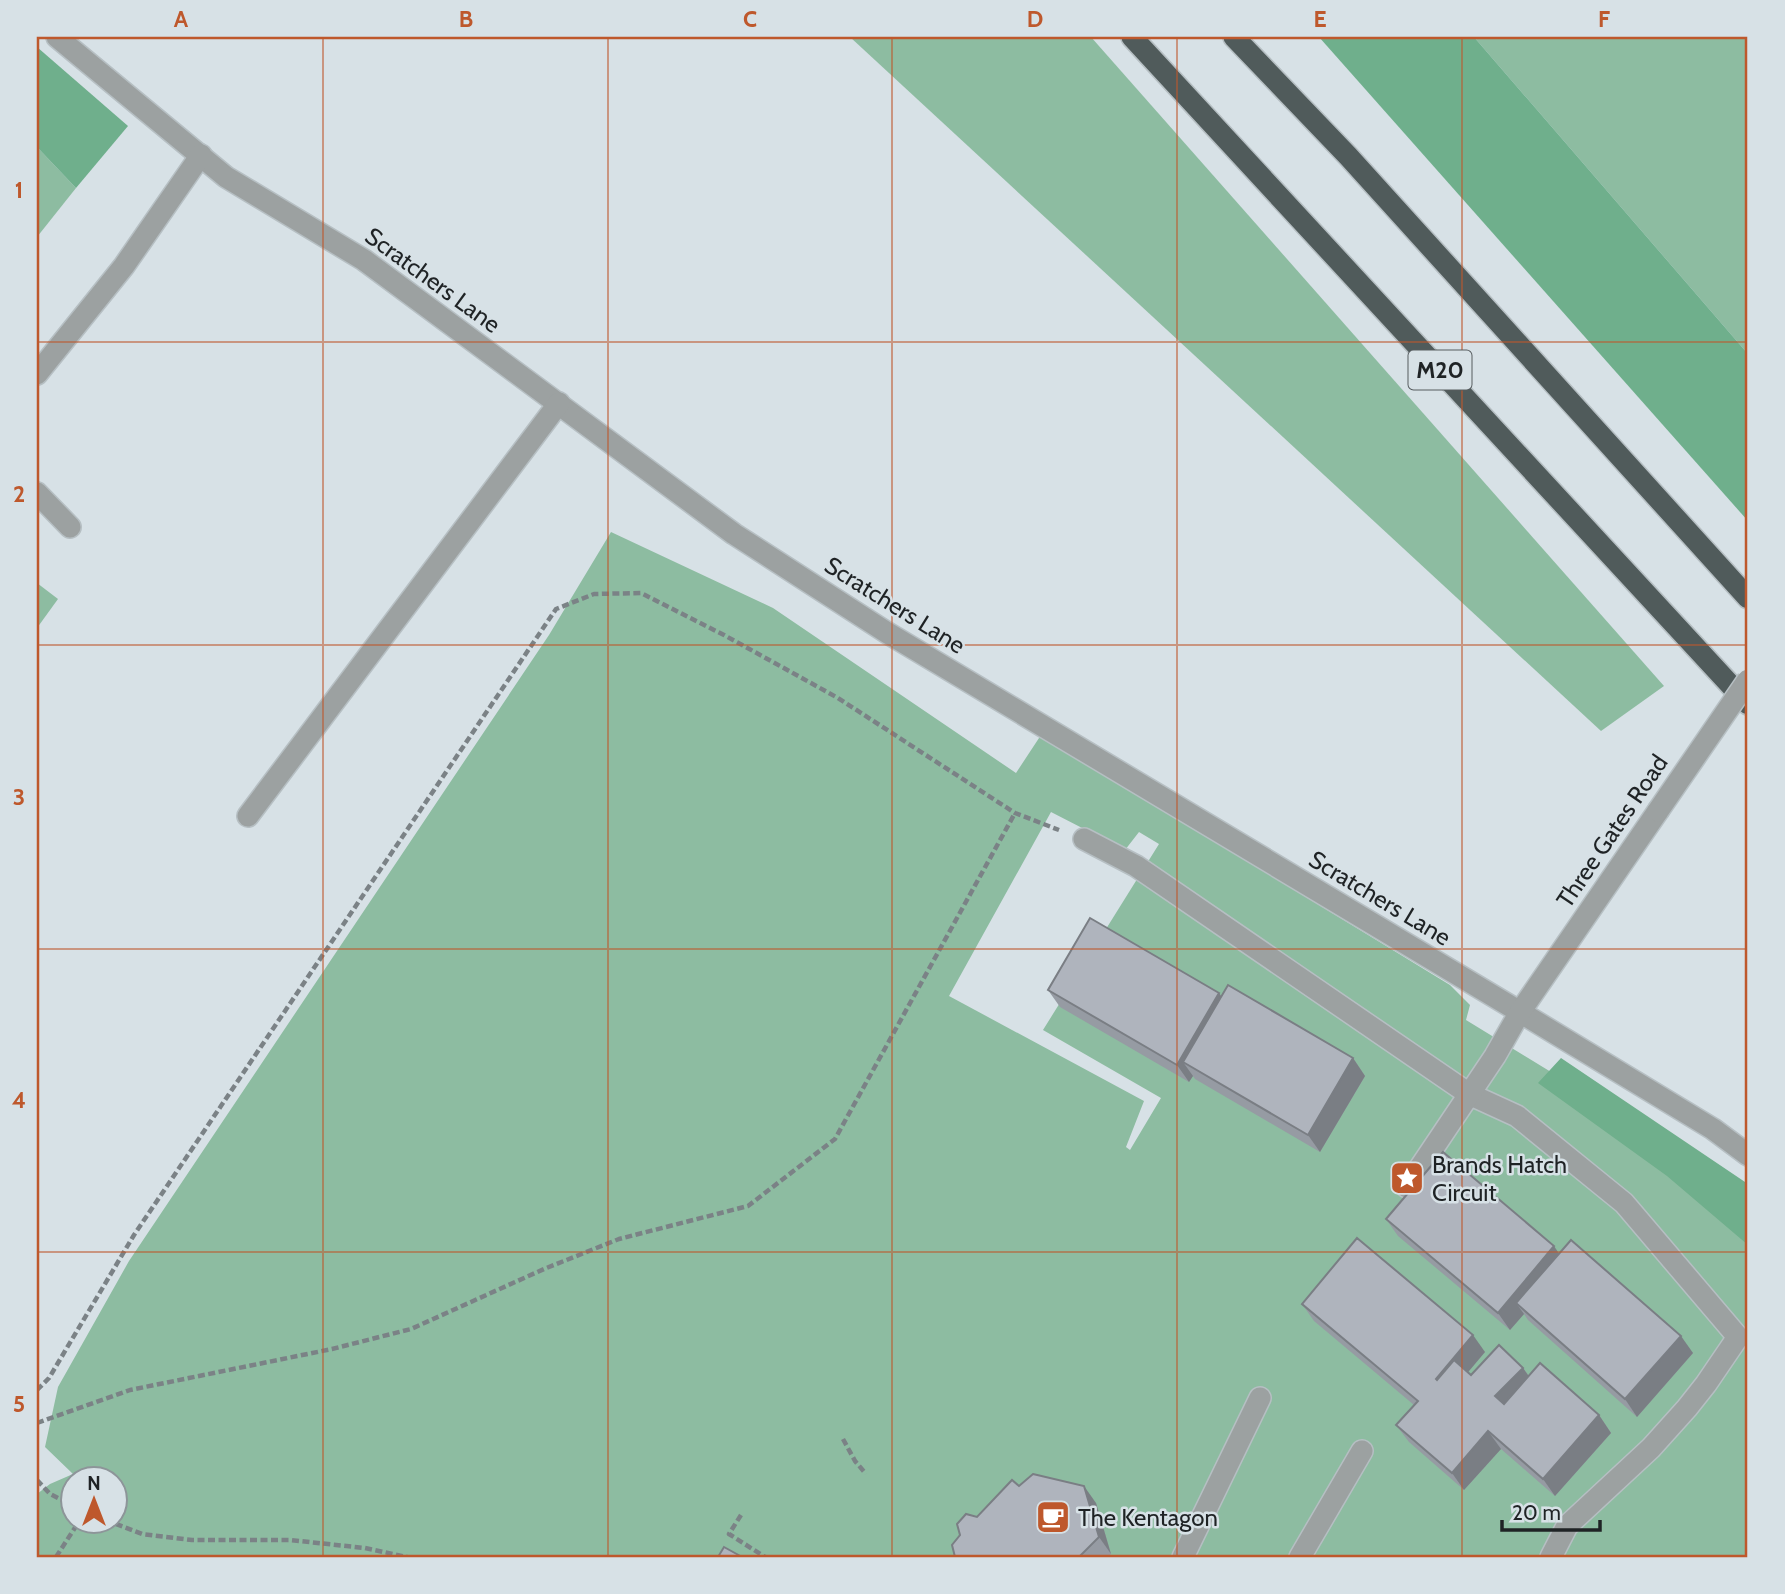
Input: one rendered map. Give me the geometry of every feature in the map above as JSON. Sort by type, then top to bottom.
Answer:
[{"type":"highway","name":"M20","points":[[1132,37],[1748,704]]},
{"type":"highway","points":[[1234,37],[1348,156],[1748,597]]},
{"type":"street","name":"Scratchers Lane","points":[[57,37],[226,177],[364,260],[734,534],[886,632],[1713,1129],[1748,1155]]},
{"type":"street","points":[[37,374],[124,266],[201,155]]},
{"type":"street","points":[[248,816],[559,403]]},
{"type":"street","points":[[37,493],[70,527]]},
{"type":"street","name":"Three Gates Road","points":[[1407,1187],[1495,1056],[1520,1012],[1748,680]]},
{"type":"street","points":[[1084,839],[1136,866],[1469,1094],[1517,1116],[1624,1203],[1743,1341],[1651,1448],[1567,1526],[1551,1557]]},
{"type":"street","points":[[1183,1557],[1260,1398]]},
{"type":"street","points":[[1300,1557],[1362,1451]]},
{"type":"path","points":[[37,1390],[49,1378],[134,1235],[556,609],[594,594],[641,593],[838,698],[1015,813],[1084,839]]},
{"type":"path","points":[[37,1423],[130,1390],[332,1349],[411,1329],[544,1269],[620,1239],[748,1206],[835,1139],[1015,813]]},
{"type":"path","points":[[843,1439],[866,1474]]},
{"type":"path","points":[[37,1480],[50,1494],[60,1499]]},
{"type":"path","points":[[741,1515],[729,1534],[765,1557]]},
{"type":"path","points":[[130,1530],[142,1534],[192,1540],[290,1540],[365,1548],[407,1557]]},
{"type":"path","points":[[56,1557],[71,1534]]},
{"type":"green space","points":[[850,37],[1091,37],[1664,686],[1601,731]]},
{"type":"green space","points":[[1319,37],[1474,37],[1748,354],[1748,521]]},
{"type":"green space","points":[[1474,37],[1748,37],[1748,354]]},
{"type":"green space","points":[[37,47],[128,126],[76,188],[37,147]]},
{"type":"green space","points":[[37,147],[76,188],[37,237]]},
{"type":"green space","points":[[611,532],[773,608],[1016,773],[1041,735],[1450,985],[1470,1005],[1466,1020],[1646,1130],[1748,1222],[1748,1557],[37,1557],[37,1494],[60,1480],[60,1534],[130,1534],[130,1464],[63,1464],[45,1447],[58,1387],[129,1261],[549,635]],"holes":[[[1051,812],[1125,850],[1139,832],[1159,844],[1043,1030],[1161,1098],[1130,1150],[1126,1147],[1144,1101],[949,996]]]},
{"type":"green space","points":[[37,583],[58,599],[37,628]]},
{"type":"green space","points":[[1561,1058],[1748,1184],[1748,1245],[1667,1176],[1538,1083]]},
{"type":"building","points":[[1090,918],[1219,993],[1177,1065],[1048,990]]},
{"type":"building","points":[[1228,985],[1353,1058],[1308,1135],[1183,1062]]},
{"type":"building","points":[[1443,1152],[1554,1246],[1498,1313],[1386,1219]]},
{"type":"building","points":[[1357,1238],[1473,1335],[1437,1380],[1454,1360],[1471,1375],[1499,1345],[1523,1368],[1495,1396],[1504,1404],[1540,1363],[1599,1415],[1543,1479],[1488,1431],[1452,1473],[1396,1425],[1418,1401],[1302,1304]]},
{"type":"building","points":[[1571,1240],[1681,1336],[1625,1399],[1516,1303]]},
{"type":"building","name":"The Kentagon","points":[[1033,1474],[1084,1486],[1099,1537],[1079,1557],[955,1557],[952,1545],[960,1535],[957,1524],[966,1514],[977,1517],[1012,1480],[1019,1486]]},
{"type":"building","points":[[724,1547],[742,1557],[718,1557]]},
{"type":"place","name":"Brands Hatch Circuit","points":[[1407,1178]]},
{"type":"place","name":"The Kentagon","points":[[1053,1517]]}]
